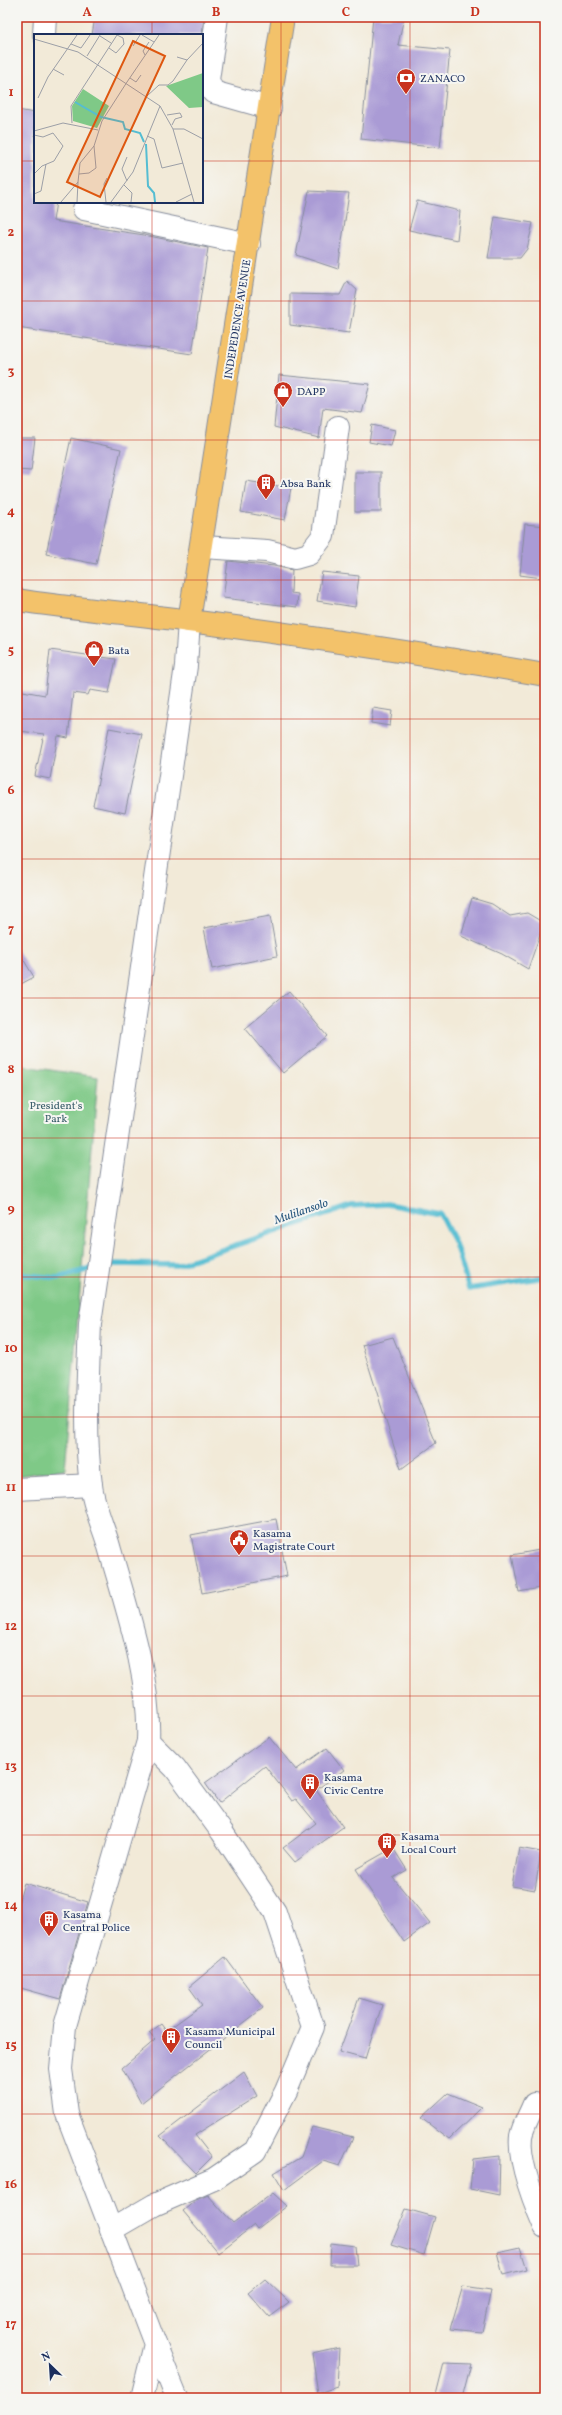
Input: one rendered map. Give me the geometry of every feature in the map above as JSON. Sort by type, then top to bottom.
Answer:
[{"type":"main road","name":"INDEPEDENCE AVENUE","points":[[189,621],[249,244],[283,17]]},
{"type":"main road","points":[[17,600],[66,608],[189,621],[439,657],[545,675]]},
{"type":"street","points":[[44,34],[45,17]]},
{"type":"street","points":[[216,17],[208,80],[213,92],[270,108]]},
{"type":"street","points":[[84,209],[249,244]]},
{"type":"street","points":[[202,546],[267,551],[295,558],[309,554],[323,536],[338,427]]},
{"type":"street","points":[[177,2398],[67,2114],[61,2069],[65,2026],[148,1741],[149,1716],[146,1691],[125,1603],[91,1485],[88,1392],[90,1324],[186,666],[189,621]]},
{"type":"street","points":[[17,1489],[91,1485]]},
{"type":"street","points":[[111,2230],[154,2205],[214,2179],[255,2151],[286,2091],[313,2027],[274,1912],[222,1832],[175,1768],[148,1741]]},
{"type":"street","points":[[534,2104],[521,2135],[520,2151],[538,2212],[545,2227]]},
{"type":"street","points":[[142,2398],[155,2344]]},
{"type":"green space","name":"President's Park","points":[[17,1065],[98,1077],[65,1469],[17,1476]]},
{"type":"building","points":[[95,17],[204,17],[202,34],[92,34]]},
{"type":"building","name":"ZANACO","points":[[373,17],[404,17],[398,45],[450,50],[440,148],[361,139]]},
{"type":"building","points":[[17,110],[34,113],[34,203],[56,203],[53,221],[144,235],[208,248],[192,354],[17,328]]},
{"type":"building","points":[[309,191],[349,193],[338,269],[296,255]]},
{"type":"building","points":[[417,201],[460,211],[457,240],[409,230]]},
{"type":"building","points":[[495,217],[533,223],[527,249],[520,258],[488,258]]},
{"type":"building","points":[[347,281],[357,290],[349,333],[290,325],[290,294],[340,295]]},
{"type":"building","points":[[279,375],[370,384],[362,413],[323,408],[319,438],[274,427]]},
{"type":"building","points":[[372,425],[395,430],[391,446],[369,442]]},
{"type":"building","points":[[17,438],[35,438],[31,471],[17,470]]},
{"type":"building","points":[[71,438],[121,449],[96,564],[46,554]]},
{"type":"building","points":[[355,472],[381,472],[381,512],[355,512]]},
{"type":"building","name":"Absa Bank","points":[[246,481],[291,488],[285,520],[241,512]]},
{"type":"building","points":[[525,524],[545,526],[545,573],[543,573],[542,578],[520,575]]},
{"type":"building","points":[[228,561],[274,566],[292,570],[291,593],[298,594],[297,607],[223,598]]},
{"type":"building","points":[[322,572],[359,576],[355,607],[317,601]]},
{"type":"building","points":[[50,650],[116,659],[109,693],[90,690],[88,695],[73,693],[68,738],[58,736],[50,779],[35,776],[44,734],[19,731],[19,718],[17,718],[17,690],[45,695]]},
{"type":"building","points":[[373,708],[392,711],[390,726],[371,723]]},
{"type":"building","points":[[109,728],[142,734],[125,813],[93,806]]},
{"type":"building","points":[[472,898],[492,904],[510,916],[527,913],[544,923],[528,969],[502,954],[461,936]]},
{"type":"building","points":[[270,916],[277,956],[212,969],[204,928]]},
{"type":"building","points":[[17,949],[34,977],[21,984],[17,976]]},
{"type":"building","points":[[289,991],[327,1036],[283,1073],[245,1028]]},
{"type":"building","points":[[393,1337],[436,1443],[401,1469],[362,1345]]},
{"type":"building","name":"Kasama Magistrate Court","points":[[276,1519],[287,1576],[202,1593],[191,1535]]},
{"type":"building","points":[[545,1549],[545,1587],[519,1592],[512,1555]]},
{"type":"building","name":"Kasama Civic Centre","points":[[269,1737],[296,1770],[327,1748],[344,1770],[316,1790],[343,1827],[295,1862],[283,1848],[316,1823],[296,1799],[292,1801],[265,1766],[219,1803],[205,1783]]},
{"type":"building","points":[[393,1848],[407,1870],[393,1878],[430,1923],[404,1942],[356,1869]]},
{"type":"building","points":[[519,1848],[541,1852],[535,1890],[512,1886]]},
{"type":"building","name":"Kasama Central Police","points":[[24,1883],[88,1902],[60,1999],[17,1987],[17,1907]]},
{"type":"building","points":[[225,1957],[263,2008],[141,2103],[122,2068],[155,2040],[149,2033],[161,2024],[166,2031],[202,2005],[189,1987]]},
{"type":"building","points":[[359,1998],[382,2005],[365,2059],[339,2052]]},
{"type":"building","points":[[244,2072],[257,2096],[195,2135],[212,2157],[196,2173],[160,2136]]},
{"type":"building","points":[[448,2093],[482,2107],[449,2139],[421,2118]]},
{"type":"building","points":[[312,2127],[353,2137],[340,2166],[323,2161],[284,2190],[274,2173],[301,2157]]},
{"type":"building","points":[[500,2156],[499,2195],[470,2189],[473,2159]]},
{"type":"building","points":[[273,2193],[287,2206],[257,2229],[254,2225],[218,2253],[183,2211],[196,2200],[208,2195],[233,2223]]},
{"type":"building","points":[[406,2209],[435,2217],[424,2255],[391,2245]]},
{"type":"building","points":[[331,2243],[355,2246],[357,2265],[330,2265]]},
{"type":"building","points":[[520,2247],[527,2269],[503,2275],[497,2252]]},
{"type":"building","points":[[265,2279],[289,2302],[269,2317],[248,2293]]},
{"type":"building","points":[[463,2286],[491,2290],[482,2332],[450,2329]]},
{"type":"building","points":[[339,2348],[337,2387],[318,2393],[312,2354]]},
{"type":"building","points":[[444,2363],[471,2364],[462,2398],[445,2398],[436,2395]]},
{"type":"waterway","name":"Mulilansolo","points":[[103,1266],[110,1264],[177,1265],[351,1206],[387,1204],[440,1214],[455,1243],[469,1289],[545,1277]]},
{"type":"waterway","name":"Mulilansolo","points":[[17,1274],[58,1278],[93,1268]]},
{"type":"place","name":"ZANACO","points":[[406,95]]},
{"type":"place","name":"DAPP","points":[[283,408]]},
{"type":"place","name":"Absa Bank","points":[[266,500]]},
{"type":"place","name":"Bata","points":[[94,667]]},
{"type":"place","name":"Kasama Magistrate Court","points":[[239,1556]]},
{"type":"place","name":"Kasama Civic Centre","points":[[310,1800]]},
{"type":"place","name":"Kasama Local Court","points":[[387,1859]]},
{"type":"place","name":"Kasama Central Police","points":[[49,1937]]},
{"type":"place","name":"Kasama Municipal Council","points":[[171,2054]]}]
